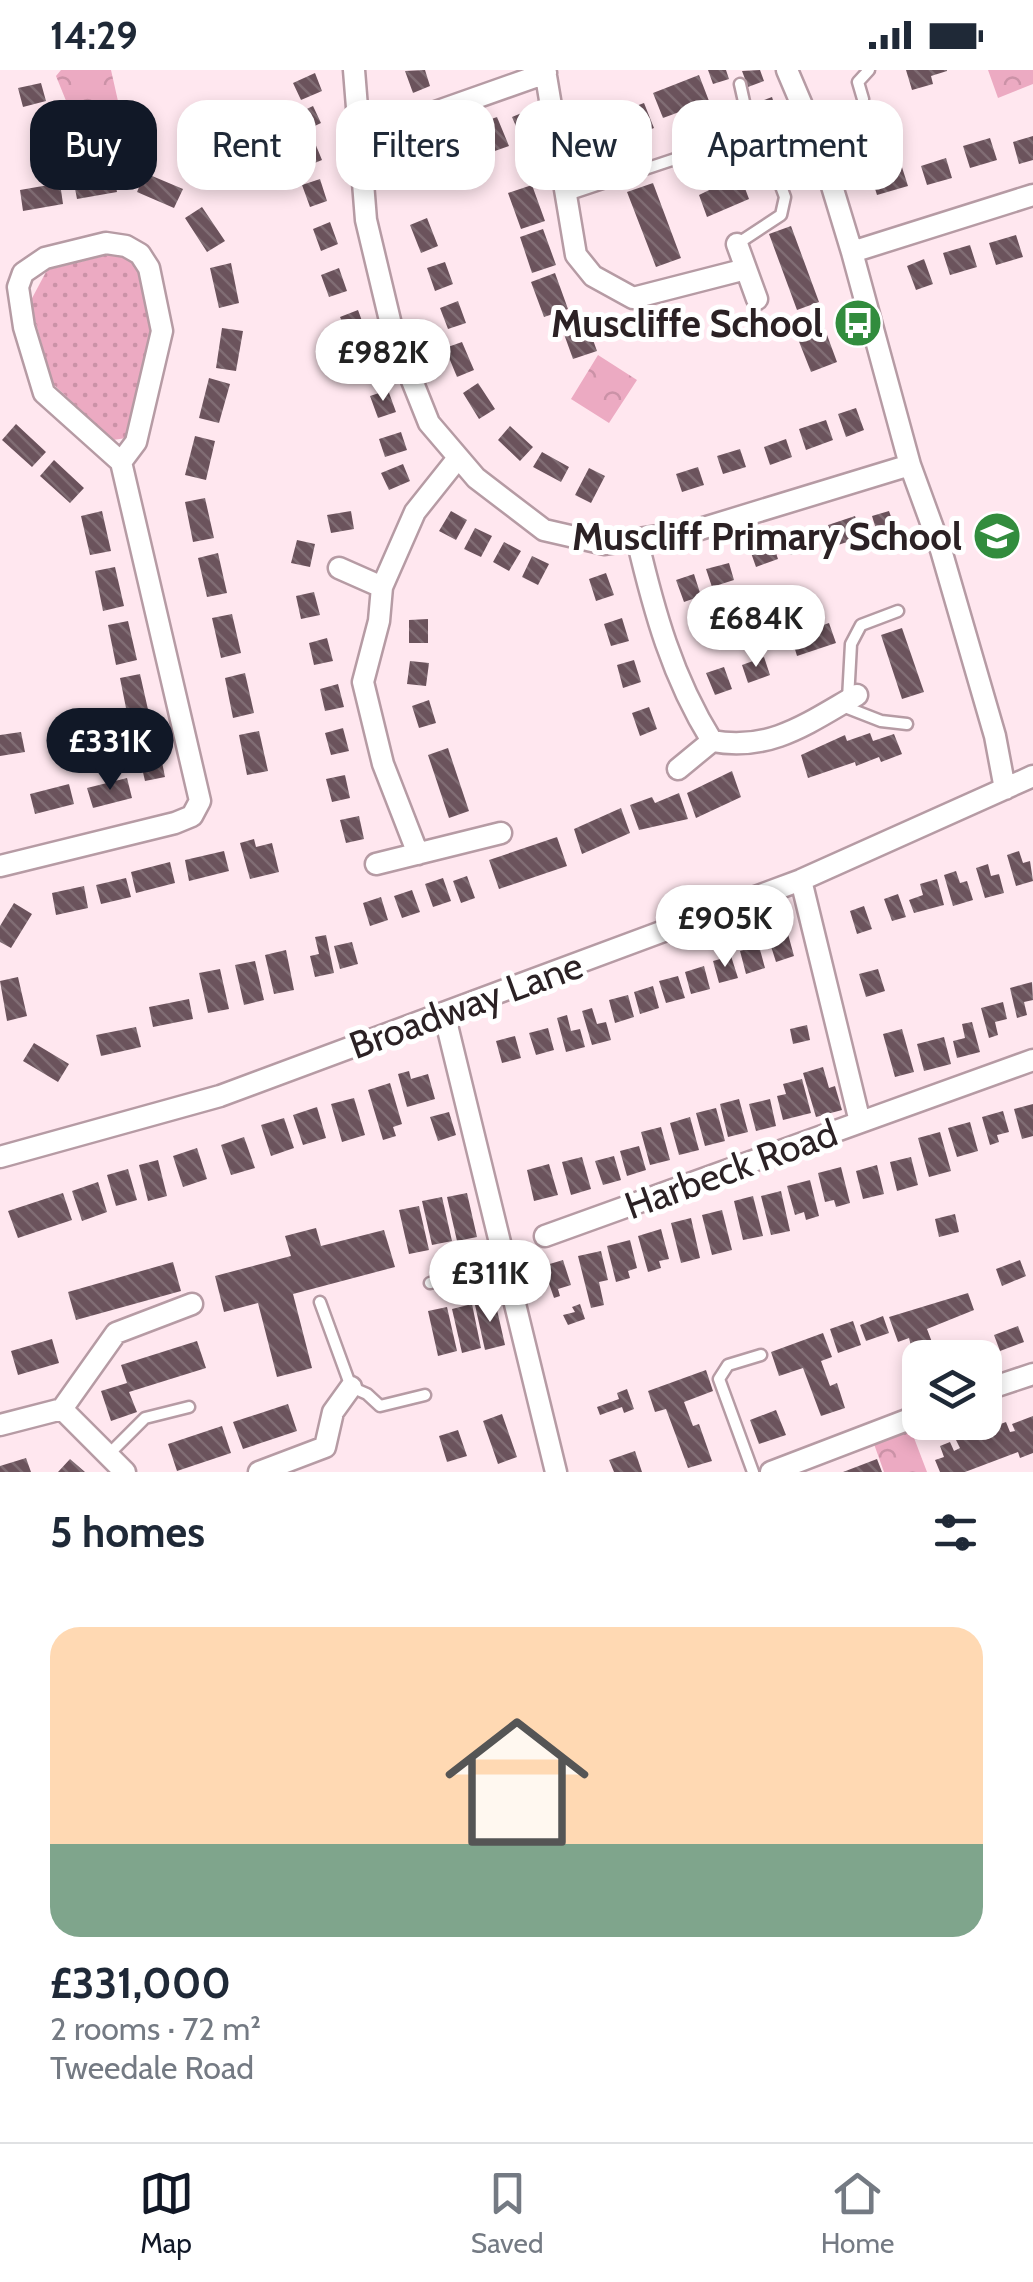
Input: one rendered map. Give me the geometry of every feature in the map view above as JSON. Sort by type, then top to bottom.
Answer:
[{"type":"street","points":[[354,70],[356,100]]},
{"type":"street","points":[[787,70],[821,150],[910,465],[941,550],[995,736],[1006,789]]},
{"type":"street","points":[[468,100],[546,72],[576,255],[593,276],[612,290],[633,298],[746,269]]},
{"type":"street","points":[[363,190],[366,220],[393,334],[428,423],[476,478],[544,530],[605,544],[697,530],[910,465]]},
{"type":"street","points":[[852,252],[1033,195]]},
{"type":"street","points":[[0,866],[175,823],[192,816],[200,802],[121,462],[44,393],[30,354],[18,286],[23,273],[44,258],[106,244],[126,246],[140,254],[149,268],[162,331],[136,442],[121,462]]},
{"type":"street","points":[[737,244],[757,298]]},
{"type":"street","points":[[418,854],[382,764],[363,682],[379,621],[382,587],[415,512],[458,458]]},
{"type":"street","points":[[637,539],[659,632],[688,702],[712,741],[743,747],[772,739],[848,700]]},
{"type":"street","points":[[339,568],[382,587]]},
{"type":"street","points":[[678,769],[712,741]]},
{"type":"street","name":"Broadway Lane","points":[[0,1157],[220,1096],[801,880],[1033,776]]},
{"type":"street","points":[[376,864],[501,833]]},
{"type":"street","name":"Harbeck Road","points":[[801,880],[860,1122]]},
{"type":"street","points":[[444,1013],[556,1472]]},
{"type":"street","name":"Harbeck Road","points":[[544,1236],[1033,1060]]},
{"type":"street","points":[[0,1425],[62,1409],[116,1333],[192,1304]]},
{"type":"street","points":[[1002,1384],[1033,1374]]},
{"type":"street","points":[[259,1472],[325,1448],[333,1412],[351,1387]]},
{"type":"street","points":[[62,1409],[125,1472]]},
{"type":"street","points":[[771,1472],[803,1466],[902,1423]]},
{"type":"lane","points":[[864,99],[858,82],[868,70]]},
{"type":"lane","points":[[566,195],[735,139],[750,124],[740,84]]},
{"type":"lane","points":[[737,244],[781,215],[782,190]]},
{"type":"lane","points":[[898,612],[862,625],[851,644],[848,700],[881,721],[907,724]]},
{"type":"lane","points":[[430,1283],[508,1266]]},
{"type":"lane","points":[[320,1302],[351,1387],[380,1406],[425,1395]]},
{"type":"lane","points":[[752,1472],[719,1379],[728,1365],[761,1355]]},
{"type":"lane","points":[[108,1455],[145,1418],[189,1407]]},
{"type":"green space","points":[[61,70],[111,70],[118,100],[66,100],[56,76]]},
{"type":"green space","points":[[988,70],[1033,70],[1033,84],[998,98]]},
{"type":"green space","points":[[116,253],[141,268],[158,332],[133,437],[113,440],[53,384],[30,302],[47,270]]},
{"type":"green space","points":[[598,355],[637,380],[609,423],[571,399]]},
{"type":"green space","points":[[902,1433],[902,1440],[915,1440],[927,1472],[884,1472],[874,1444]]},
{"type":"building","points":[[425,70],[430,86],[413,93],[405,71]]},
{"type":"building","points":[[708,70],[726,70],[729,79],[713,84]]},
{"type":"building","points":[[760,70],[764,81],[748,87],[742,71]]},
{"type":"building","points":[[906,70],[947,71],[931,76],[933,84],[912,90]]},
{"type":"building","points":[[315,73],[322,91],[301,100],[293,83]]},
{"type":"building","points":[[699,75],[709,100],[672,100],[672,115],[663,118],[653,93]]},
{"type":"building","points":[[41,83],[46,100],[30,100],[30,105],[23,107],[18,88]]},
{"type":"building","points":[[495,118],[509,146],[495,151]]},
{"type":"building","points":[[1033,136],[1033,160],[1019,164],[1013,142]]},
{"type":"building","points":[[990,138],[997,160],[970,168],[963,146]]},
{"type":"building","points":[[946,158],[952,178],[927,185],[921,166]]},
{"type":"building","points":[[157,178],[183,190],[174,208],[137,192],[157,190]]},
{"type":"building","points":[[320,179],[327,201],[310,207],[304,190],[316,190],[316,180]]},
{"type":"building","points":[[652,183],[681,258],[656,267],[627,192],[652,190]]},
{"type":"building","points":[[20,190],[61,190],[63,204],[23,211]]},
{"type":"building","points":[[75,190],[117,190],[117,192],[77,199]]},
{"type":"building","points":[[534,190],[545,221],[521,229],[508,193]]},
{"type":"building","points":[[709,190],[746,190],[749,199],[707,217],[699,195]]},
{"type":"building","points":[[202,207],[225,241],[207,252],[185,218]]},
{"type":"building","points":[[427,218],[438,246],[421,253],[410,225]]},
{"type":"building","points":[[330,222],[338,244],[321,251],[313,229]]},
{"type":"building","points":[[791,226],[819,302],[797,310],[769,234]]},
{"type":"building","points":[[543,229],[556,265],[532,273],[520,237]]},
{"type":"building","points":[[1016,235],[1023,257],[996,265],[989,243]]},
{"type":"building","points":[[970,245],[977,267],[950,275],[943,253]]},
{"type":"building","points":[[924,259],[933,284],[916,290],[907,266]]},
{"type":"building","points":[[445,262],[453,284],[435,291],[427,268]]},
{"type":"building","points":[[231,263],[239,303],[219,308],[210,268]]},
{"type":"building","points":[[339,268],[347,291],[329,297],[321,275]]},
{"type":"building","points":[[555,273],[568,309],[544,317],[531,282]]},
{"type":"building","points":[[458,301],[466,323],[448,329],[440,308]]},
{"type":"building","points":[[358,310],[366,332],[349,338],[340,317]]},
{"type":"building","points":[[584,315],[597,351],[573,359],[560,323]]},
{"type":"building","points":[[823,324],[837,362],[811,372],[796,334]]},
{"type":"building","points":[[222,328],[243,331],[236,371],[216,368]]},
{"type":"building","points":[[462,342],[474,370],[457,377],[445,348]]},
{"type":"building","points":[[366,352],[376,374],[358,381],[349,359]]},
{"type":"building","points":[[209,378],[230,384],[219,423],[199,418]]},
{"type":"building","points":[[478,383],[495,409],[479,419],[463,393]]},
{"type":"building","points":[[388,390],[396,412],[378,418],[370,396]]},
{"type":"building","points":[[856,408],[864,430],[846,437],[838,414]]},
{"type":"building","points":[[826,420],[833,440],[806,450],[799,429]]},
{"type":"building","points":[[16,424],[46,452],[32,467],[2,440]]},
{"type":"building","points":[[510,426],[533,447],[520,461],[498,440]]},
{"type":"building","points":[[401,432],[407,450],[385,457],[379,439]]},
{"type":"building","points":[[195,436],[215,441],[206,480],[185,475]]},
{"type":"building","points":[[786,439],[792,457],[770,465],[764,447]]},
{"type":"building","points":[[740,449],[746,467],[723,474],[717,456]]},
{"type":"building","points":[[542,452],[569,467],[561,482],[533,467]]},
{"type":"building","points":[[54,460],[84,488],[70,503],[40,476]]},
{"type":"building","points":[[403,464],[410,481],[389,490],[381,473]]},
{"type":"building","points":[[698,467],[704,485],[682,492],[676,474]]},
{"type":"building","points":[[589,468],[605,476],[591,503],[575,495]]},
{"type":"building","points":[[205,498],[214,538],[193,542],[185,502]]},
{"type":"building","points":[[102,511],[111,551],[90,555],[81,516]]},
{"type":"building","points":[[351,511],[354,529],[331,533],[327,515]]},
{"type":"building","points":[[451,511],[467,520],[456,540],[439,531]]},
{"type":"building","points":[[889,511],[897,533],[879,539],[872,516]]},
{"type":"building","points":[[855,516],[862,537],[835,546],[828,525]]},
{"type":"building","points":[[475,528],[492,536],[481,557],[464,549]]},
{"type":"building","points":[[806,529],[813,546],[791,555],[784,537]]},
{"type":"building","points":[[297,540],[315,544],[310,567],[291,563]]},
{"type":"building","points":[[772,541],[778,559],[756,567],[750,550]]},
{"type":"building","points":[[504,542],[521,551],[509,571],[493,562]]},
{"type":"building","points":[[218,553],[227,593],[207,597],[198,558]]},
{"type":"building","points":[[532,556],[549,564],[538,585],[522,577]]},
{"type":"building","points":[[729,563],[734,580],[712,587],[706,569]]},
{"type":"building","points":[[115,567],[124,606],[103,611],[95,571]]},
{"type":"building","points":[[606,573],[614,595],[596,601],[589,579]]},
{"type":"building","points":[[694,574],[701,596],[684,602],[676,580]]},
{"type":"building","points":[[314,592],[320,615],[301,619],[296,596]]},
{"type":"building","points":[[232,614],[241,653],[221,658],[212,618]]},
{"type":"building","points":[[622,618],[629,641],[611,646],[604,624]]},
{"type":"building","points":[[428,619],[428,643],[409,643],[409,620]]},
{"type":"building","points":[[128,621],[137,660],[116,665],[108,625]]},
{"type":"building","points":[[829,623],[836,643],[797,656],[791,636]]},
{"type":"building","points":[[902,628],[924,692],[902,699],[881,635]]},
{"type":"building","points":[[327,638],[333,661],[314,665],[309,643]]},
{"type":"building","points":[[764,657],[770,675],[748,683],[742,665]]},
{"type":"building","points":[[634,660],[641,682],[623,688],[617,665]]},
{"type":"building","points":[[410,661],[429,663],[426,686],[407,684]]},
{"type":"building","points":[[724,667],[732,689],[715,695],[706,673]]},
{"type":"building","points":[[245,673],[254,713],[233,718],[225,678]]},
{"type":"building","points":[[140,674],[149,714],[128,718],[120,678]]},
{"type":"building","points":[[338,684],[344,707],[325,711],[320,689]]},
{"type":"building","points":[[429,700],[436,723],[419,728],[412,706]]},
{"type":"building","points":[[649,707],[657,729],[640,736],[632,713]]},
{"type":"building","points":[[343,728],[349,751],[331,755],[325,733]]},
{"type":"building","points":[[259,731],[268,771],[247,775],[239,735]]},
{"type":"building","points":[[21,732],[25,752],[0,756],[0,735]]},
{"type":"building","points":[[870,733],[873,741],[894,734],[902,754],[881,762],[879,757],[856,766],[855,762],[808,778],[801,755],[845,735],[847,741]]},
{"type":"building","points":[[157,737],[165,777],[145,781],[136,742]]},
{"type":"building","points":[[448,748],[469,811],[449,818],[428,755]]},
{"type":"building","points":[[732,771],[741,797],[696,818],[687,793]]},
{"type":"building","points":[[345,775],[350,798],[332,802],[326,779]]},
{"type":"building","points":[[127,778],[132,798],[93,808],[87,788]]},
{"type":"building","points":[[69,784],[74,804],[35,814],[30,794]]},
{"type":"building","points":[[679,793],[688,819],[639,830],[630,805],[652,797],[655,803]]},
{"type":"building","points":[[621,808],[630,833],[582,854],[574,829]]},
{"type":"building","points":[[359,816],[364,839],[346,843],[340,820]]},
{"type":"building","points":[[557,837],[567,866],[499,889],[489,860]]},
{"type":"building","points":[[254,839],[256,847],[272,843],[279,872],[250,879],[240,843]]},
{"type":"building","points":[[224,851],[229,871],[189,881],[185,860]]},
{"type":"building","points":[[1019,851],[1023,863],[1030,861],[1033,881],[1016,886],[1007,855]]},
{"type":"building","points":[[170,862],[175,883],[136,893],[131,872]]},
{"type":"building","points":[[988,864],[991,876],[999,874],[1004,893],[985,898],[976,868]]},
{"type":"building","points":[[956,871],[960,883],[967,881],[973,900],[953,906],[944,875]]},
{"type":"building","points":[[467,876],[475,898],[461,903],[453,881]]},
{"type":"building","points":[[126,878],[131,897],[101,904],[96,885]]},
{"type":"building","points":[[443,878],[451,901],[433,907],[425,884]]},
{"type":"building","points":[[937,879],[944,905],[914,913],[909,900],[923,895],[920,884]]},
{"type":"building","points":[[84,886],[88,908],[56,915],[52,893]]},
{"type":"building","points":[[412,890],[420,912],[402,918],[394,896]]},
{"type":"building","points":[[898,894],[906,917],[892,921],[884,899]]},
{"type":"building","points":[[381,897],[388,920],[370,926],[363,903]]},
{"type":"building","points":[[14,903],[32,914],[11,948],[0,942],[0,926]]},
{"type":"building","points":[[864,906],[872,929],[857,934],[850,911]]},
{"type":"building","points":[[788,934],[794,956],[776,962],[769,940]]},
{"type":"building","points":[[326,935],[334,973],[315,977],[310,956],[319,954],[315,937]]},
{"type":"building","points":[[352,942],[358,964],[340,969],[334,946]]},
{"type":"building","points":[[759,946],[765,968],[746,974],[740,951]]},
{"type":"building","points":[[286,950],[294,990],[274,994],[265,955]]},
{"type":"building","points":[[731,956],[738,978],[719,983],[713,961]]},
{"type":"building","points":[[255,961],[264,1000],[244,1005],[235,965]]},
{"type":"building","points":[[704,966],[710,989],[691,994],[685,972]]},
{"type":"building","points":[[220,969],[229,1009],[208,1013],[199,973]]},
{"type":"building","points":[[878,969],[885,991],[866,997],[859,974]]},
{"type":"building","points":[[678,976],[685,998],[666,1003],[659,981]]},
{"type":"building","points":[[18,977],[27,1016],[7,1021],[0,981]]},
{"type":"building","points":[[1032,982],[1033,1000],[1024,1002],[1027,1015],[1017,1018],[1010,988]]},
{"type":"building","points":[[653,986],[659,1008],[640,1014],[634,992]]},
{"type":"building","points":[[628,995],[634,1017],[615,1023],[609,1000]]},
{"type":"building","points":[[189,999],[193,1019],[153,1027],[149,1007]]},
{"type":"building","points":[[1003,1002],[1007,1019],[995,1022],[998,1035],[989,1038],[981,1008]]},
{"type":"building","points":[[592,1008],[597,1024],[606,1022],[611,1040],[592,1045],[582,1011]]},
{"type":"building","points":[[567,1015],[571,1031],[580,1029],[585,1047],[566,1052],[557,1018]]},
{"type":"building","points":[[972,1022],[980,1052],[957,1058],[953,1041],[965,1038],[962,1024]]},
{"type":"building","points":[[807,1025],[810,1040],[793,1044],[790,1029]]},
{"type":"building","points":[[136,1027],[141,1047],[101,1056],[96,1035]]},
{"type":"building","points":[[548,1028],[554,1050],[536,1055],[529,1033]]},
{"type":"building","points":[[902,1029],[914,1072],[895,1077],[883,1034]]},
{"type":"building","points":[[515,1036],[521,1058],[502,1063],[496,1041]]},
{"type":"building","points":[[944,1037],[951,1064],[924,1071],[917,1044]]},
{"type":"building","points":[[34,1043],[69,1064],[58,1082],[23,1061]]},
{"type":"building","points":[[823,1067],[829,1088],[835,1086],[842,1110],[816,1117],[803,1073]]},
{"type":"building","points":[[409,1071],[411,1079],[428,1074],[435,1099],[407,1107],[398,1074]]},
{"type":"building","points":[[802,1079],[811,1113],[783,1120],[777,1096],[786,1094],[783,1084]]},
{"type":"building","points":[[390,1083],[402,1124],[393,1127],[396,1136],[383,1140],[368,1090]]},
{"type":"building","points":[[354,1098],[365,1135],[342,1142],[331,1104]]},
{"type":"building","points":[[739,1099],[748,1132],[728,1137],[720,1104]]},
{"type":"building","points":[[770,1099],[776,1126],[756,1131],[749,1104]]},
{"type":"building","points":[[1033,1104],[1033,1136],[1022,1139],[1014,1109]]},
{"type":"building","points":[[317,1107],[326,1138],[303,1145],[293,1115]]},
{"type":"building","points":[[716,1108],[725,1141],[705,1146],[696,1113]]},
{"type":"building","points":[[1003,1111],[1009,1132],[997,1135],[999,1142],[990,1145],[982,1117]]},
{"type":"building","points":[[449,1112],[456,1135],[438,1141],[430,1117]]},
{"type":"building","points":[[690,1117],[699,1150],[679,1155],[670,1123]]},
{"type":"building","points":[[284,1118],[294,1148],[271,1156],[261,1125]]},
{"type":"building","points":[[970,1122],[978,1151],[957,1157],[948,1128]]},
{"type":"building","points":[[661,1127],[670,1160],[650,1165],[641,1132]]},
{"type":"building","points":[[940,1132],[951,1171],[929,1177],[918,1138]]},
{"type":"building","points":[[244,1137],[255,1168],[231,1175],[221,1145]]},
{"type":"building","points":[[639,1146],[646,1170],[627,1176],[620,1151]]},
{"type":"building","points":[[197,1148],[207,1179],[183,1187],[173,1156]]},
{"type":"building","points":[[614,1156],[621,1180],[603,1185],[595,1161]]},
{"type":"building","points":[[582,1157],[591,1189],[571,1195],[562,1162]]},
{"type":"building","points":[[911,1157],[918,1185],[897,1191],[890,1162]]},
{"type":"building","points":[[158,1160],[167,1196],[148,1201],[139,1165]]},
{"type":"building","points":[[549,1164],[558,1195],[534,1201],[527,1170]]},
{"type":"building","points":[[877,1165],[884,1194],[863,1199],[856,1171]]},
{"type":"building","points":[[841,1167],[850,1203],[836,1207],[834,1200],[825,1202],[818,1173]]},
{"type":"building","points":[[128,1169],[137,1200],[116,1206],[107,1175]]},
{"type":"building","points":[[810,1180],[819,1216],[806,1220],[804,1212],[795,1215],[787,1186]]},
{"type":"building","points":[[98,1182],[107,1212],[82,1221],[72,1191]]},
{"type":"building","points":[[781,1191],[790,1231],[771,1235],[761,1196]]},
{"type":"building","points":[[63,1193],[72,1220],[18,1238],[8,1211]]},
{"type":"building","points":[[467,1193],[477,1237],[457,1241],[447,1197]]},
{"type":"building","points":[[753,1196],[763,1236],[743,1240],[734,1201]]},
{"type":"building","points":[[442,1197],[452,1241],[432,1245],[422,1201]]},
{"type":"building","points":[[419,1206],[429,1250],[409,1254],[399,1210]]},
{"type":"building","points":[[722,1210],[732,1250],[712,1255],[702,1215]]},
{"type":"building","points":[[955,1214],[959,1232],[939,1237],[935,1219]]},
{"type":"building","points":[[691,1218],[700,1258],[681,1263],[671,1223]]},
{"type":"building","points":[[316,1228],[321,1246],[384,1230],[395,1267],[293,1294],[312,1368],[277,1377],[258,1303],[224,1312],[215,1276],[291,1256],[285,1236]]},
{"type":"building","points":[[661,1229],[669,1259],[659,1261],[661,1268],[648,1272],[638,1236]]},
{"type":"building","points":[[630,1240],[637,1268],[628,1271],[630,1278],[616,1282],[607,1246]]},
{"type":"building","points":[[601,1251],[608,1280],[599,1282],[604,1305],[591,1308],[578,1256]]},
{"type":"building","points":[[563,1260],[571,1285],[558,1289],[560,1296],[554,1298],[543,1266]]},
{"type":"building","points":[[1020,1260],[1026,1276],[1002,1286],[996,1269]]},
{"type":"building","points":[[173,1262],[181,1291],[76,1320],[68,1292]]},
{"type":"building","points":[[968,1293],[974,1310],[927,1329],[931,1340],[909,1338],[898,1342],[889,1317]]},
{"type":"building","points":[[495,1301],[505,1345],[485,1350],[475,1305]]},
{"type":"building","points":[[472,1304],[481,1348],[462,1353],[452,1309]]},
{"type":"building","points":[[580,1304],[585,1319],[568,1325],[563,1315],[575,1312],[572,1307]]},
{"type":"building","points":[[447,1307],[457,1351],[438,1356],[428,1311]]},
{"type":"building","points":[[883,1316],[889,1333],[866,1341],[860,1325]]},
{"type":"building","points":[[853,1321],[861,1345],[838,1353],[830,1329]]},
{"type":"building","points":[[1018,1326],[1024,1342],[1002,1350],[1002,1340],[996,1340],[994,1335]]},
{"type":"building","points":[[823,1333],[832,1357],[821,1361],[830,1386],[837,1383],[845,1408],[821,1416],[803,1368],[779,1376],[771,1352]]},
{"type":"building","points":[[52,1339],[59,1363],[18,1375],[11,1351]]},
{"type":"building","points":[[197,1341],[206,1368],[129,1392],[137,1412],[111,1421],[101,1391],[127,1383],[121,1365]]},
{"type":"building","points":[[706,1370],[713,1391],[684,1402],[693,1426],[699,1424],[712,1461],[688,1468],[666,1409],[655,1412],[648,1391]]},
{"type":"building","points":[[627,1389],[634,1409],[624,1413],[622,1407],[600,1415],[597,1407],[619,1399],[617,1393]]},
{"type":"building","points":[[288,1404],[297,1431],[243,1449],[233,1422]]},
{"type":"building","points":[[776,1410],[786,1435],[759,1444],[750,1420]]},
{"type":"building","points":[[502,1414],[517,1457],[498,1464],[483,1421]]},
{"type":"building","points":[[1033,1416],[1033,1453],[1020,1458],[1018,1452],[965,1472],[940,1472],[935,1460],[944,1457],[940,1446],[950,1442],[954,1451],[960,1448],[956,1440],[1002,1440],[1002,1423],[1006,1422],[1010,1432],[1015,1431],[1012,1424]]},
{"type":"building","points":[[222,1426],[231,1453],[177,1471],[168,1444]]},
{"type":"building","points":[[458,1430],[467,1456],[447,1462],[439,1436]]},
{"type":"building","points":[[635,1451],[642,1472],[614,1472],[609,1460]]},
{"type":"building","points":[[26,1458],[31,1472],[0,1472],[0,1466]]},
{"type":"building","points":[[70,1459],[85,1472],[58,1472]]},
{"type":"building","points":[[877,1459],[882,1472],[843,1472]]},
{"type":"place","name":"Muscliffe School","points":[[858,323]]},
{"type":"place","name":"Muscliff Primary School","points":[[997,536]]}]
